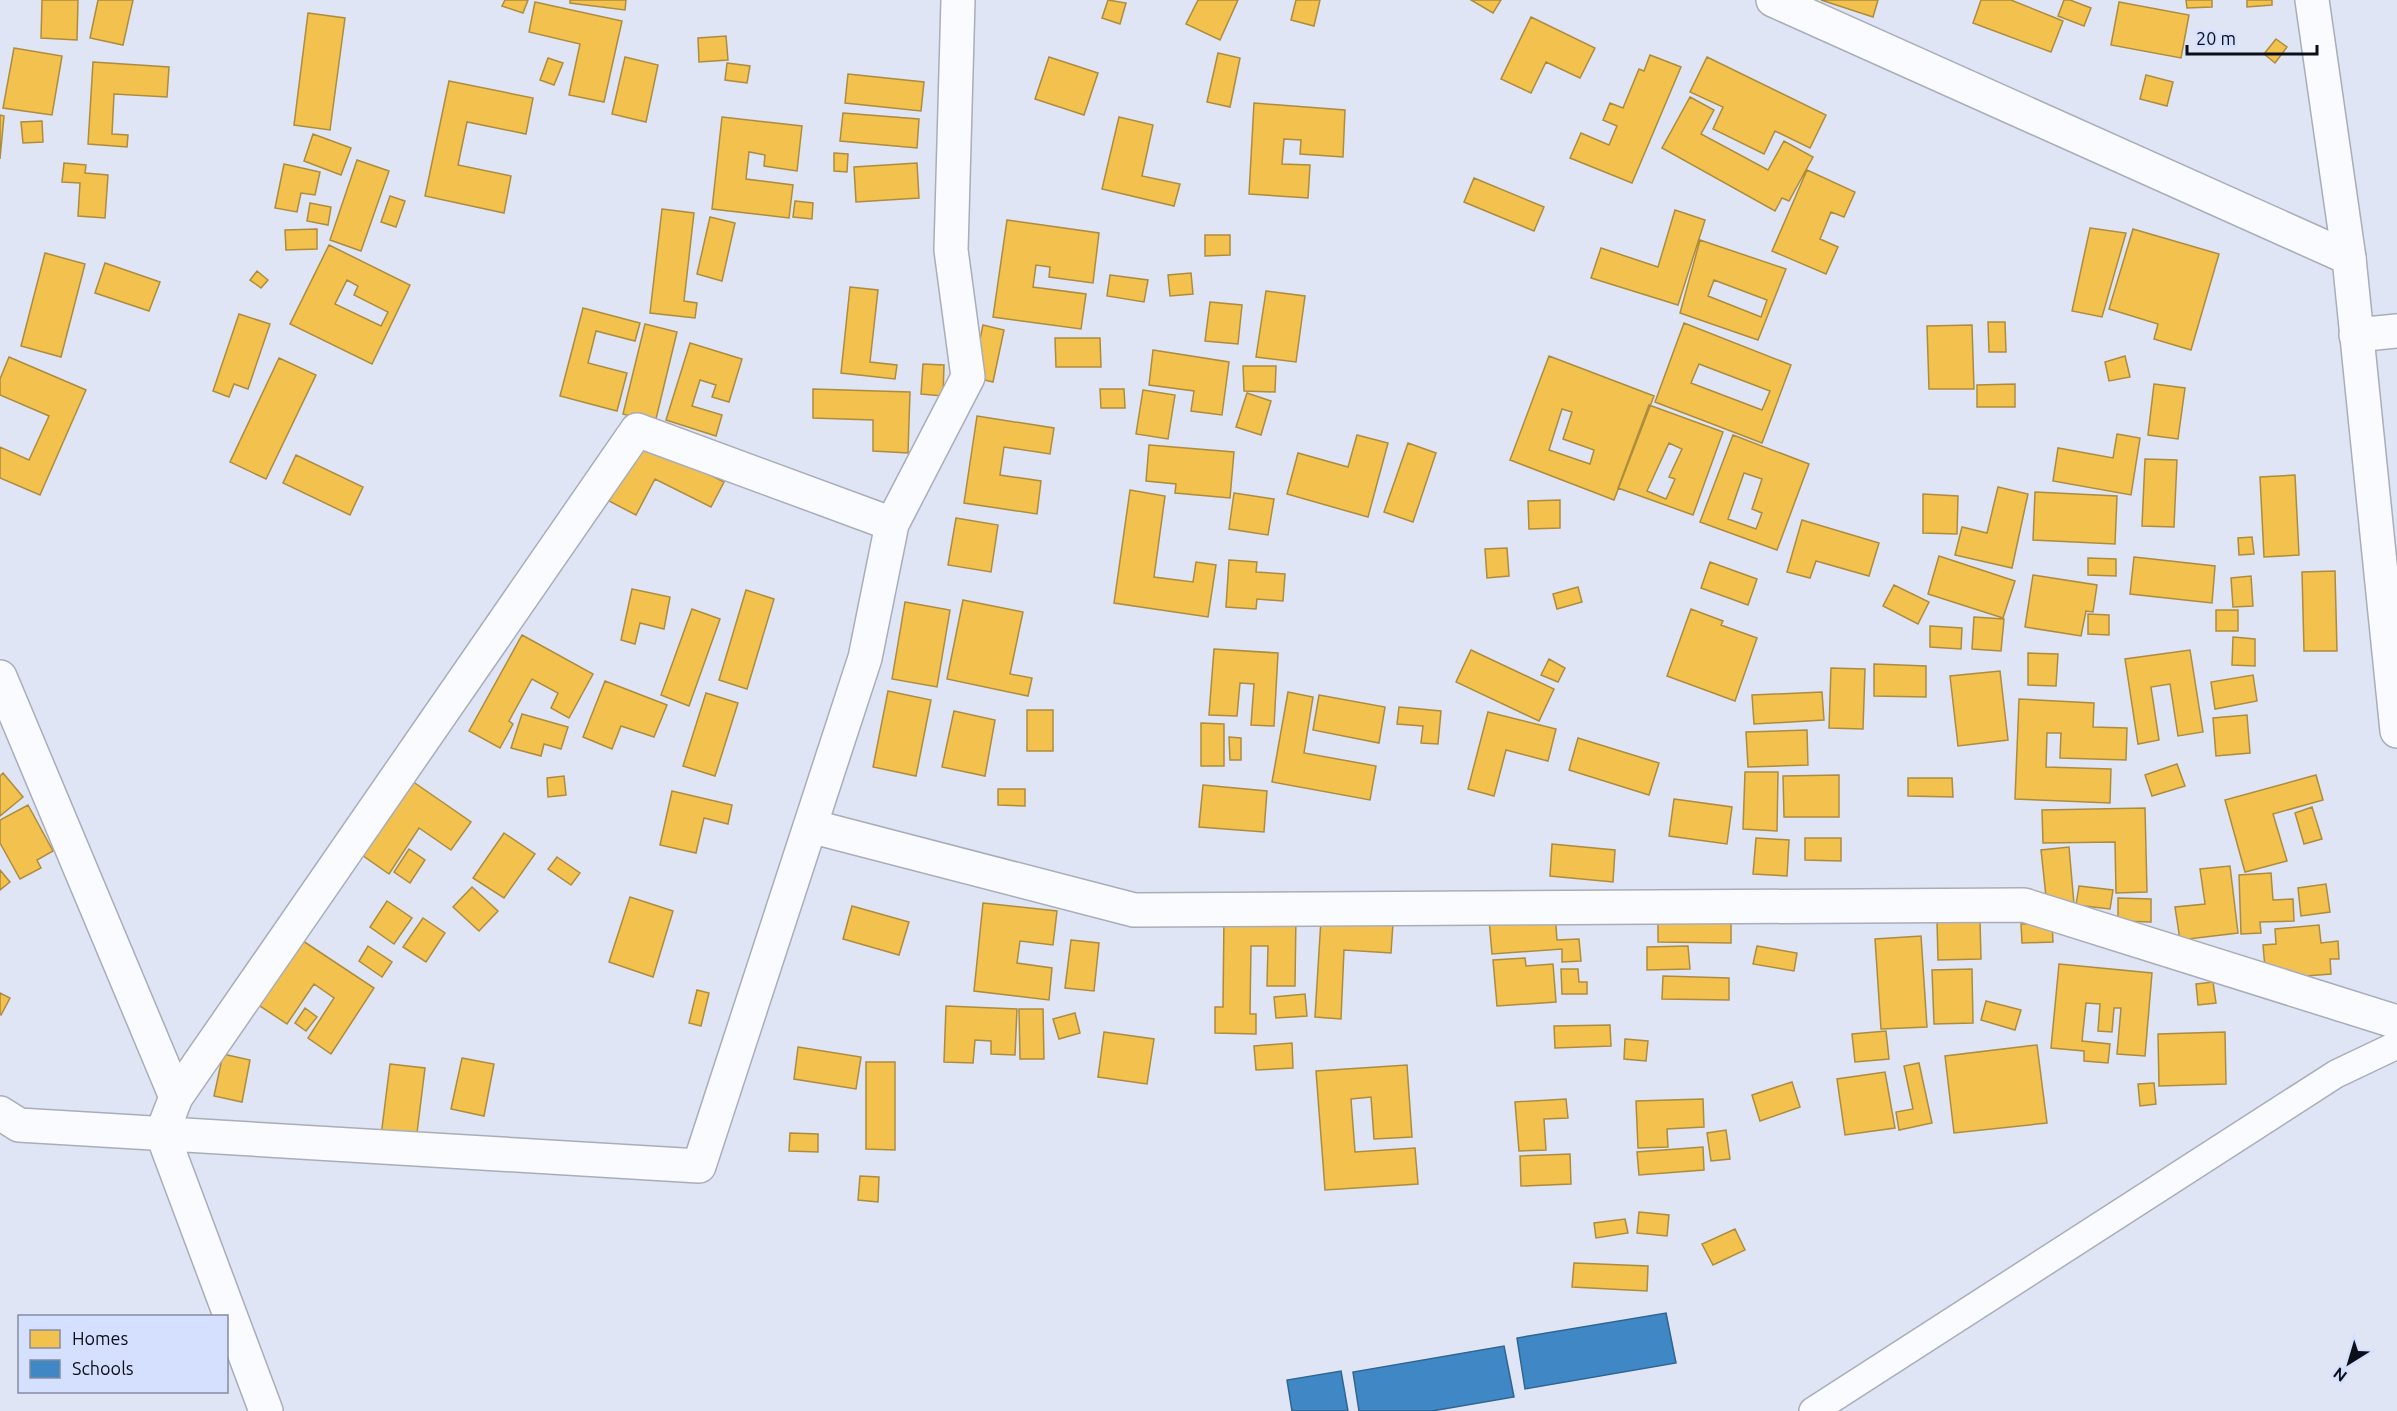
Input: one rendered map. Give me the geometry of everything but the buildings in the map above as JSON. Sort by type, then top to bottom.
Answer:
[{"type":"street","points":[[0,1113],[19,1125],[699,1166],[865,658],[892,524],[968,377],[951,250],[958,0]]},
{"type":"street","points":[[1773,0],[2349,258]]},
{"type":"street","points":[[2312,0],[2349,258],[2397,730]]},
{"type":"street","points":[[2356,335],[2397,331]]},
{"type":"street","points":[[266,1411],[162,1133],[176,1097],[637,430],[892,524]]},
{"type":"street","points":[[0,677],[176,1097]]},
{"type":"street","points":[[810,826],[1134,910],[2024,905],[2397,1022]]},
{"type":"lane","points":[[1812,1411],[2336,1074],[2397,1045]]}]
